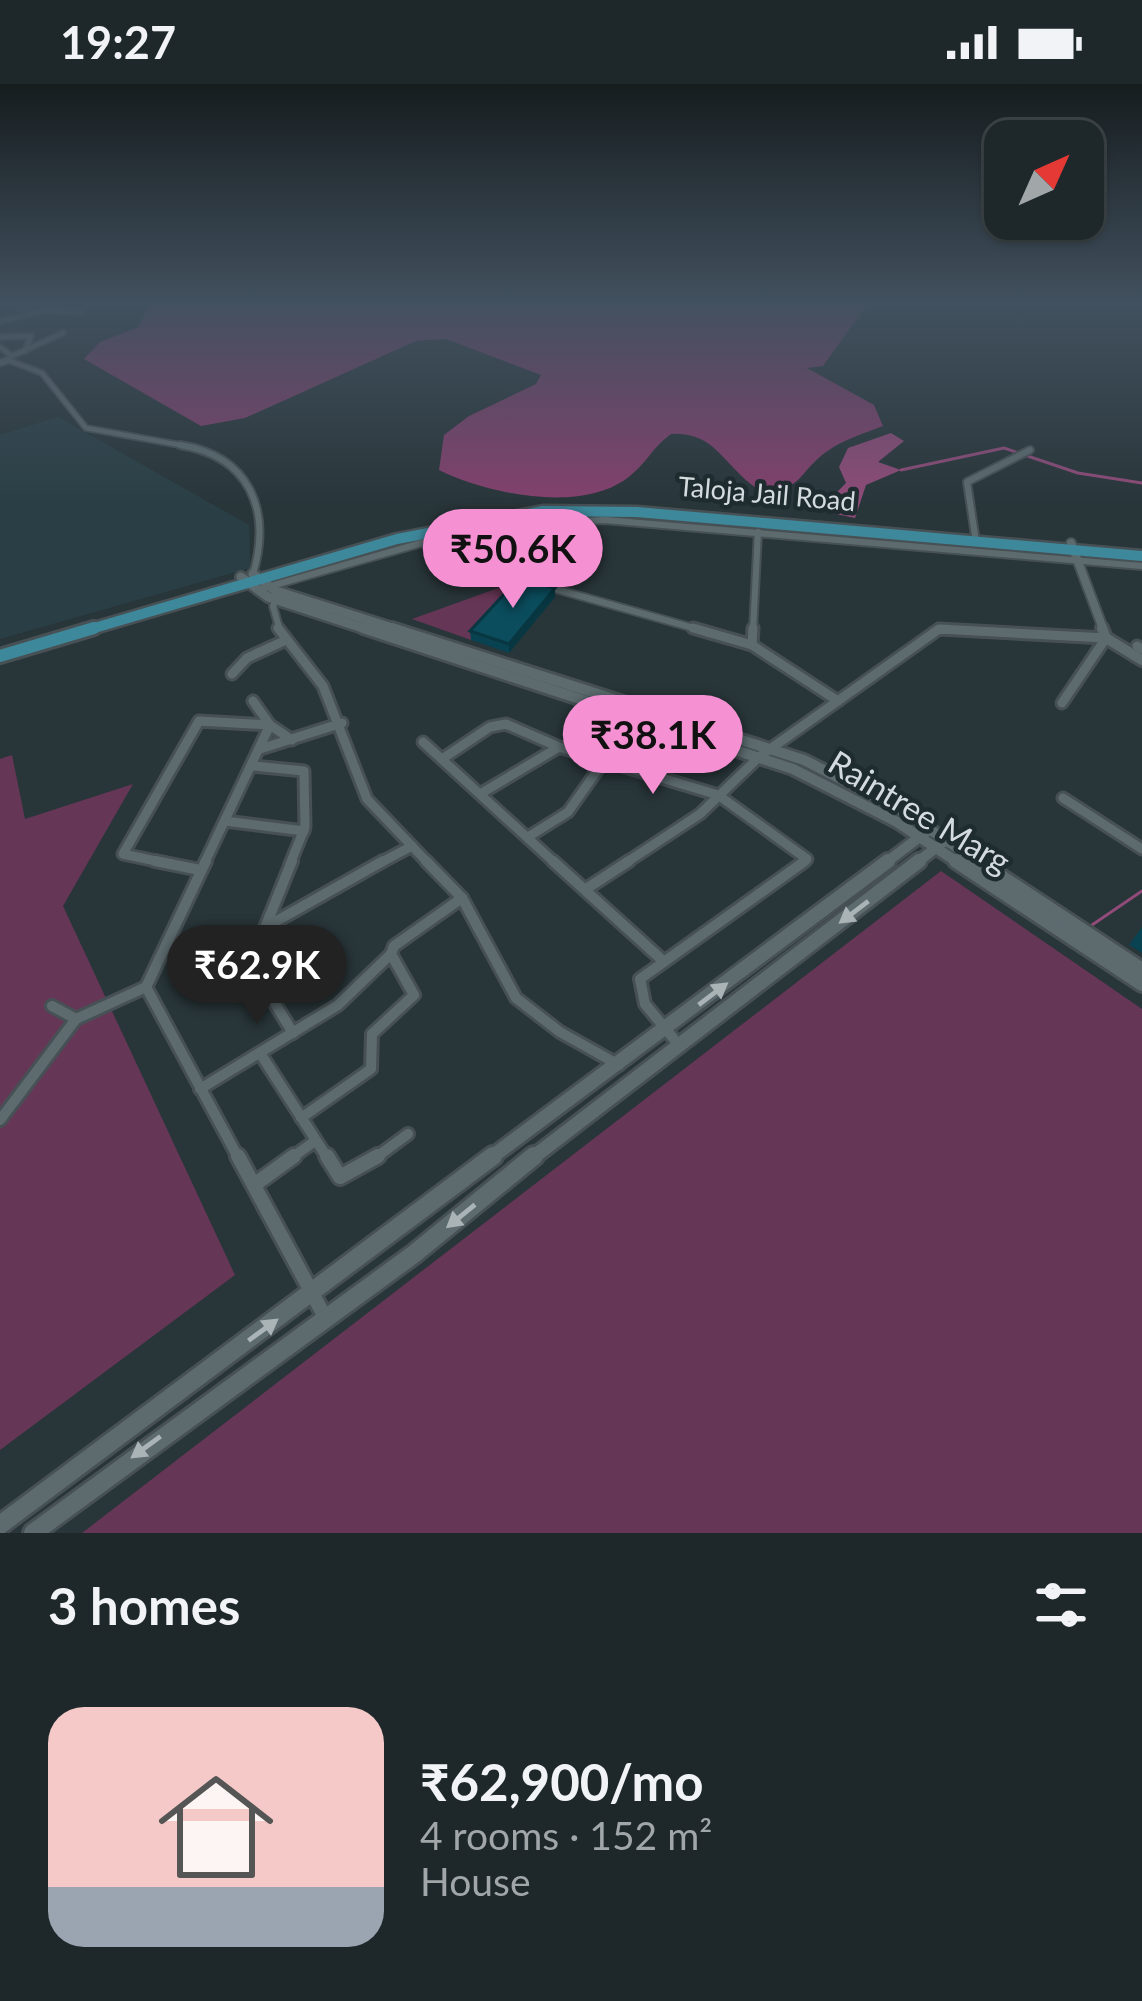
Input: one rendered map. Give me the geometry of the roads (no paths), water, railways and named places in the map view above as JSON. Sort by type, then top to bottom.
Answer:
[{"type":"main road","name":"Taloja Jail Road","points":[[252,582],[433,530],[543,511],[638,512],[1142,553]]},
{"type":"main road","name":"Raintree Marg","points":[[252,582],[278,596],[759,757],[925,833]]},
{"type":"main road","points":[[0,652],[252,582]]},
{"type":"main road","name":"Raintree Marg","points":[[278,596],[775,748],[857,784],[1074,932],[1142,970]]},
{"type":"main road","points":[[0,1526],[316,1284],[619,1065],[925,833]]},
{"type":"main road","points":[[33,1533],[334,1314],[602,1102],[942,845]]},
{"type":"main road","name":"Raintree Marg","points":[[1114,958],[1142,984]]},
{"type":"street","points":[[34,371],[42,374],[58,400],[93,432],[193,448],[240,466],[255,490],[252,582],[509,523],[605,520],[1074,551],[1142,566]]},
{"type":"street","points":[[976,538],[967,482],[1030,450]]},
{"type":"street","points":[[752,645],[758,532]]},
{"type":"street","points":[[1074,551],[1106,638]]},
{"type":"street","points":[[524,580],[752,645],[838,700]]},
{"type":"street","points":[[278,596],[278,628],[313,668],[342,723],[363,792],[462,898],[516,998],[560,1032],[619,1065]]},
{"type":"street","points":[[586,889],[700,814],[759,757],[949,626],[1106,638],[1137,647],[1142,660]]},
{"type":"street","points":[[1062,703],[1106,638]]},
{"type":"street","points":[[232,674],[247,658],[286,640]]},
{"type":"street","points":[[254,701],[270,725],[292,740]]},
{"type":"street","points":[[200,870],[122,854],[199,721],[270,725]]},
{"type":"street","points":[[260,749],[342,723]]},
{"type":"street","points":[[442,759],[500,724],[718,795],[807,859],[661,958],[640,979],[639,989],[678,1044]]},
{"type":"street","points":[[0,1120],[76,1019],[146,987],[270,725]]},
{"type":"street","points":[[423,742],[661,958]]},
{"type":"street","points":[[480,794],[559,747]]},
{"type":"street","points":[[528,837],[568,812],[606,758]]},
{"type":"street","points":[[253,766],[304,771],[304,831],[265,927],[255,970],[293,1033]]},
{"type":"street","points":[[1064,798],[1142,849]]},
{"type":"street","points":[[225,821],[304,831]]},
{"type":"street","points":[[265,927],[322,902],[351,874],[412,846]]},
{"type":"street","points":[[200,1089],[338,1005],[391,954],[400,939],[462,898]]},
{"type":"street","points":[[301,1118],[371,1069],[372,1034],[414,995],[391,954]]},
{"type":"street","points":[[146,987],[283,1237],[334,1314]]},
{"type":"street","points":[[52,1006],[76,1019]]},
{"type":"street","points":[[260,1053],[337,1176],[344,1177],[408,1135]]},
{"type":"street","points":[[594,1083],[602,1102]]},
{"type":"street","points":[[254,1185],[315,1142]]},
{"type":"street","points":[[508,1147],[514,1174]]},
{"type":"waterway","points":[[901,470],[1004,448],[1078,473],[1142,483]]},
{"type":"waterway","points":[[1092,925],[1142,891]]}]
